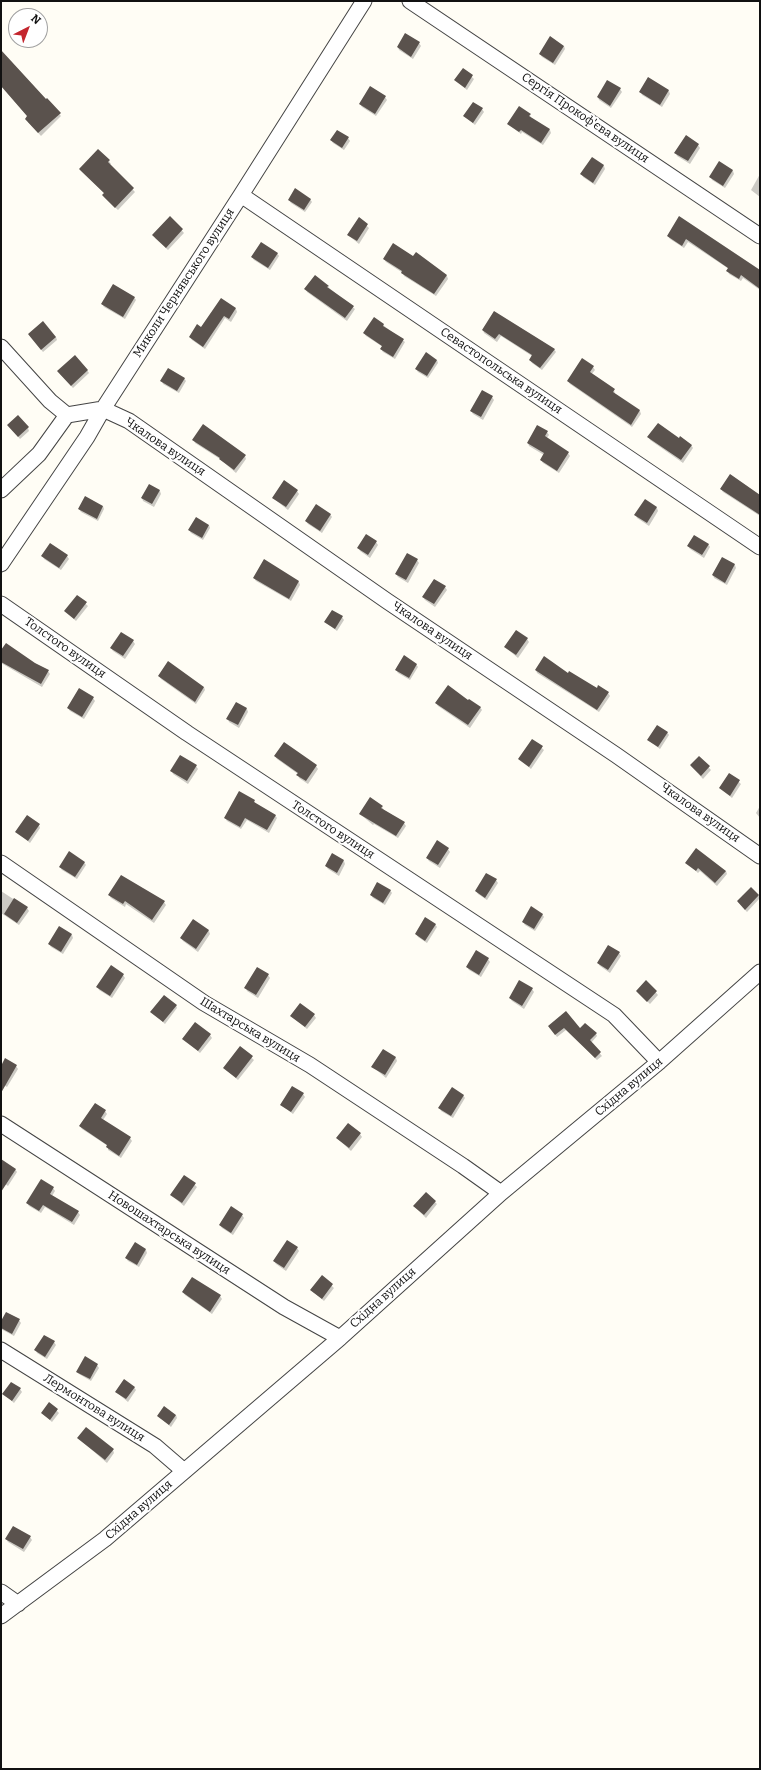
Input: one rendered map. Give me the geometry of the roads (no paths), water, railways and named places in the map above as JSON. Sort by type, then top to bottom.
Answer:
[{"type":"street","name":"Миколи Чернявського вулиця","points":[[1,564],[87,437],[103,409],[242,194],[364,1]]},
{"type":"street","name":"Сергія Прокоф'єва вулиця","points":[[410,1],[760,236]]},
{"type":"street","name":"Севастопольська вулиця","points":[[242,194],[760,547]]},
{"type":"street","points":[[1,347],[50,401],[67,415]]},
{"type":"street","points":[[1,490],[39,454],[67,415],[103,409]]},
{"type":"street","name":"Чкалова вулиця","points":[[103,409],[129,421],[387,601],[616,755],[760,856]]},
{"type":"street","name":"Толстого вулиця","points":[[1,604],[187,733],[614,1015],[659,1062]]},
{"type":"street","name":"Шахтарська вулиця","points":[[1,863],[204,1002],[316,1070],[463,1166],[502,1194]]},
{"type":"street","name":"Східна вулиця","points":[[1,1616],[105,1540],[340,1338],[502,1194],[659,1062],[760,972]]},
{"type":"street","name":"Новошахтарська вулиця","points":[[1,1124],[284,1307],[340,1338]]},
{"type":"street","name":"Лермонтова вулиця","points":[[1,1350],[156,1446],[184,1471]]},
{"type":"street","points":[[1,1592],[18,1604]]}]
